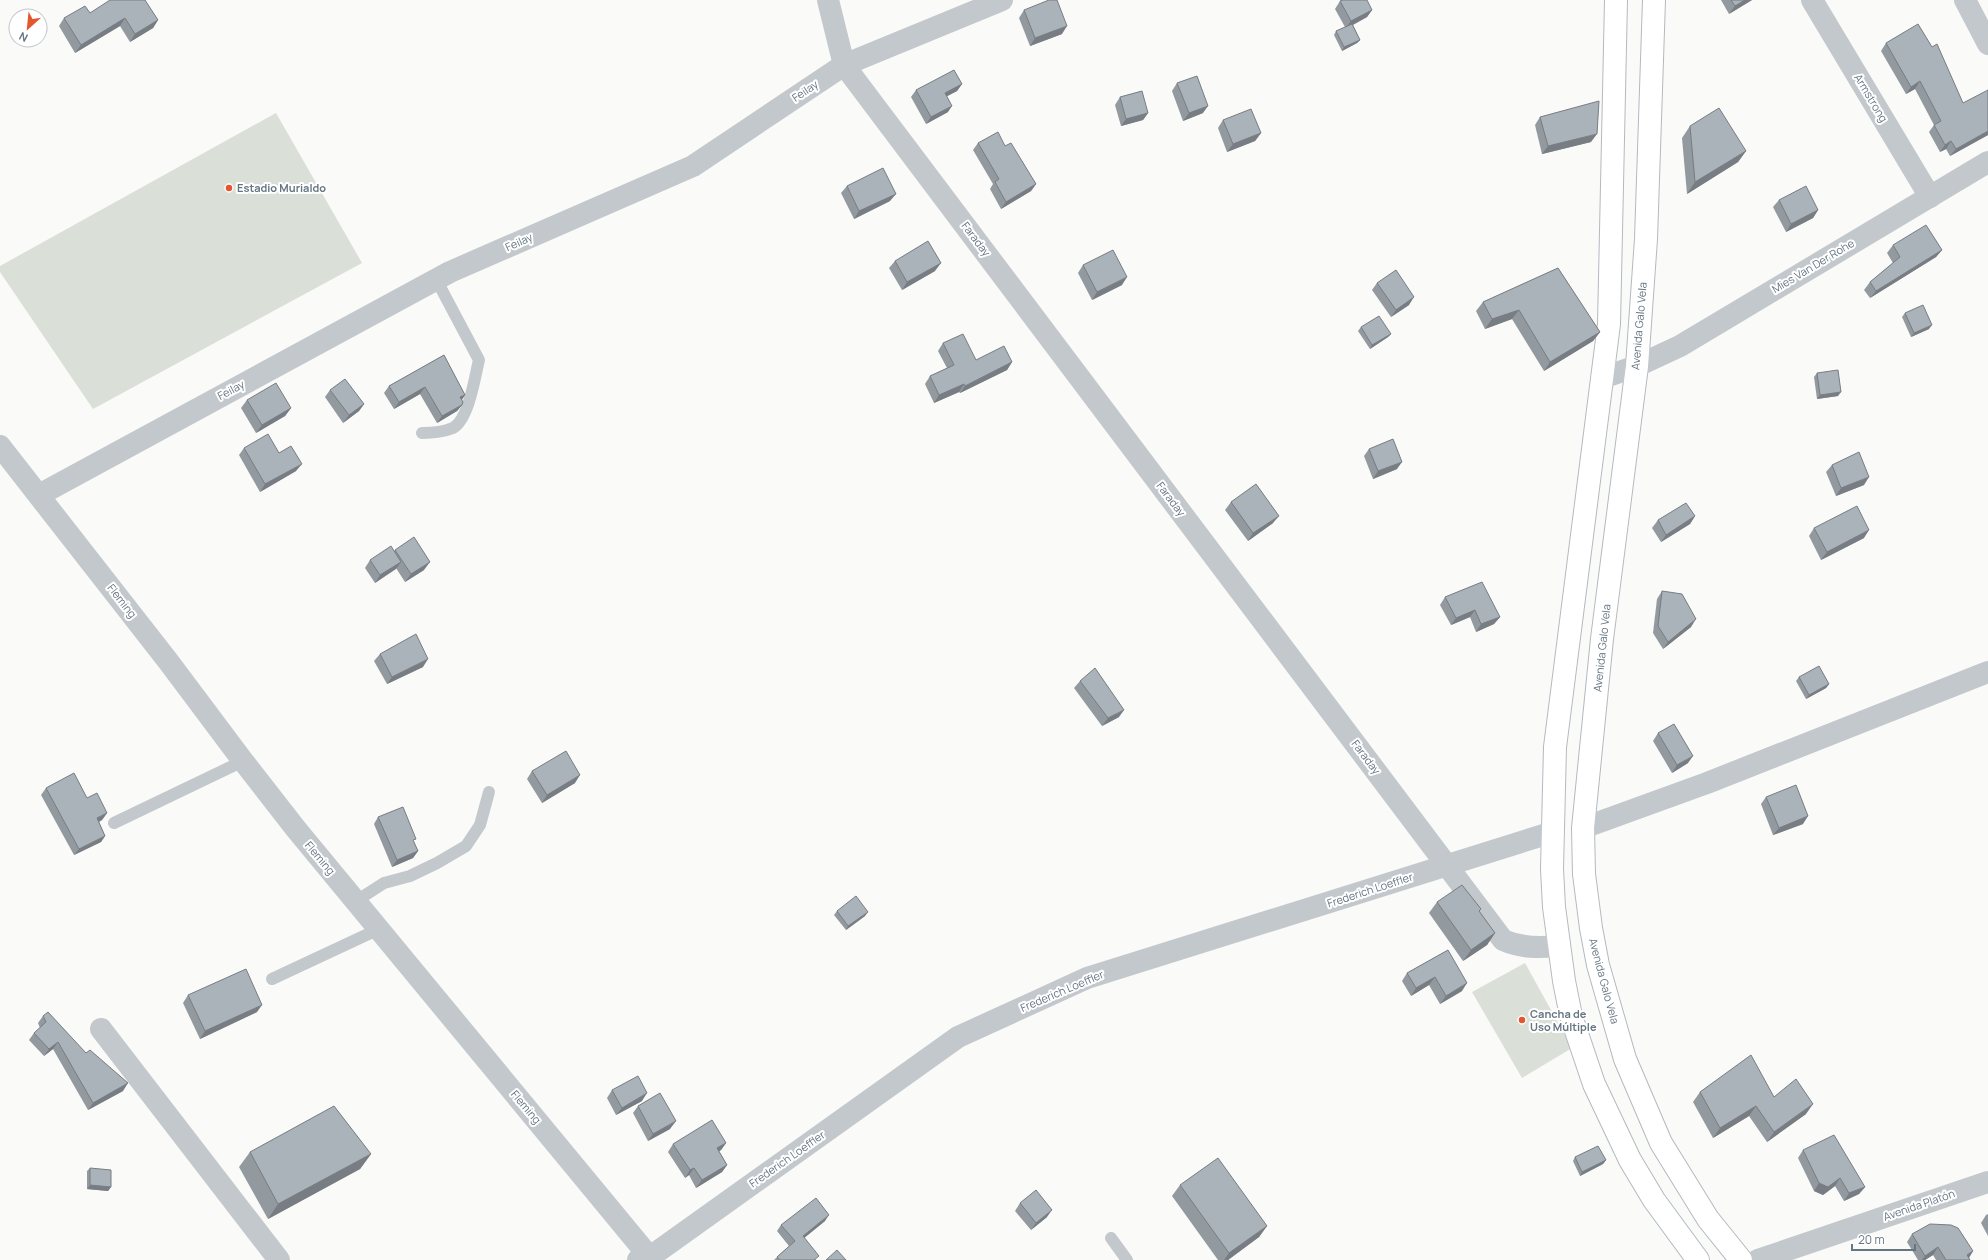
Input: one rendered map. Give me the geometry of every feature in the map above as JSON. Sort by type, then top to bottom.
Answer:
[{"type":"main road","points":[[1616,0],[1609,324],[1555,747],[1552,869],[1558,946],[1571,1016],[1594,1084],[1630,1160],[1654,1200],[1698,1260]]},
{"type":"main road","name":"Avenida Galo Vela","points":[[1654,0],[1646,239],[1637,366],[1603,631],[1583,828],[1584,874],[1591,928],[1598,965],[1625,1059],[1661,1143],[1708,1219],[1741,1260]]},
{"type":"street","name":"Faraday","points":[[828,0],[844,64],[1503,940],[1518,946],[1558,946]]},
{"type":"street","name":"Feilay","points":[[39,495],[436,279],[693,166],[844,64],[1002,0]]},
{"type":"street","name":"Armstrong","points":[[1812,0],[1930,196]]},
{"type":"street","points":[[1965,0],[1988,44]]},
{"type":"street","name":"Mies Van Der Rohe","points":[[1602,378],[1637,366],[1680,346],[1988,162]]},
{"type":"street","name":"Fleming","points":[[0,446],[168,661],[242,761],[647,1259]]},
{"type":"street","points":[[1583,828],[1707,783],[1988,672]]},
{"type":"street","name":"Frederich Loeffler","points":[[647,1259],[958,1037],[1087,978],[1553,832]]},
{"type":"street","points":[[101,1029],[279,1260]]},
{"type":"street","name":"Avenida Platón","points":[[1758,1260],[1988,1182]]},
{"type":"lane","points":[[422,433],[435,433],[454,427],[464,415],[479,360],[436,279]]},
{"type":"lane","points":[[114,823],[242,761]]},
{"type":"lane","points":[[356,902],[384,883],[410,876],[437,863],[466,846],[480,825],[489,792]]},
{"type":"lane","points":[[272,979],[378,929]]},
{"type":"lane","points":[[1111,1238],[1127,1260]]},
{"type":"shaded area","name":"Estadio Murialdo","points":[[276,113],[362,263],[93,409],[0,272],[0,266]]},
{"type":"shaded area","name":"Cancha de Uso Múltiple","points":[[1525,963],[1572,1048],[1522,1078],[1472,992]]},
{"type":"building","points":[[110,0],[145,0],[158,20],[135,34],[125,18],[81,45],[64,18],[85,6],[90,13]]},
{"type":"building","points":[[1049,0],[1057,0],[1067,26],[1035,38],[1024,10]]},
{"type":"building","points":[[1367,0],[1372,10],[1351,21],[1340,1]]},
{"type":"building","points":[[1731,0],[1745,0],[1735,6]]},
{"type":"building","points":[[1352,24],[1360,40],[1344,47],[1336,31]]},
{"type":"building","points":[[1918,24],[1932,47],[1937,44],[1963,103],[1988,90],[1988,131],[1956,149],[1951,141],[1945,145],[1934,125],[1941,121],[1920,81],[1911,87],[1886,43]]},
{"type":"building","points":[[954,70],[962,84],[945,93],[952,106],[931,117],[916,90]]},
{"type":"building","points":[[1197,76],[1208,106],[1189,113],[1177,83]]},
{"type":"building","points":[[1142,91],[1148,113],[1126,119],[1120,97]]},
{"type":"building","points":[[1599,101],[1597,134],[1548,146],[1540,117]]},
{"type":"building","points":[[1719,108],[1746,151],[1695,182],[1690,126]]},
{"type":"building","points":[[1251,109],[1261,133],[1233,144],[1223,120]]},
{"type":"building","points":[[998,132],[1005,146],[1011,143],[1036,184],[1006,202],[995,182],[999,179],[978,143]]},
{"type":"building","points":[[883,168],[896,194],[859,211],[847,186]]},
{"type":"building","points":[[1806,186],[1818,210],[1791,224],[1779,200]]},
{"type":"building","points":[[1926,225],[1942,250],[1876,291],[1870,282],[1900,257],[1893,245]]},
{"type":"building","points":[[928,241],[941,263],[907,282],[895,261]]},
{"type":"building","points":[[1113,250],[1127,277],[1097,292],[1083,265]]},
{"type":"building","points":[[1558,268],[1600,332],[1550,362],[1519,310],[1492,319],[1483,302]]},
{"type":"building","points":[[1396,270],[1414,297],[1396,310],[1377,283]]},
{"type":"building","points":[[1923,305],[1932,325],[1914,333],[1905,313]]},
{"type":"building","points":[[1379,316],[1391,334],[1372,345],[1361,327]]},
{"type":"building","points":[[963,334],[976,360],[1004,346],[1012,362],[965,386],[964,384],[939,395],[930,376],[954,365],[943,343]]},
{"type":"building","points":[[444,355],[465,395],[460,397],[463,402],[462,405],[442,416],[425,387],[399,402],[389,386]]},
{"type":"building","points":[[1838,370],[1841,392],[1820,395],[1817,373]]},
{"type":"building","points":[[345,379],[364,404],[349,415],[330,390]]},
{"type":"building","points":[[276,383],[291,408],[262,425],[247,400]]},
{"type":"building","points":[[268,434],[279,453],[291,446],[302,464],[265,484],[244,448]]},
{"type":"building","points":[[1393,439],[1402,462],[1378,471],[1369,449]]},
{"type":"building","points":[[1859,452],[1869,477],[1841,488],[1832,465]]},
{"type":"building","points":[[1256,484],[1279,516],[1253,533],[1231,502]]},
{"type":"building","points":[[1686,503],[1695,516],[1666,535],[1658,520]]},
{"type":"building","points":[[1857,506],[1869,530],[1827,552],[1814,528]]},
{"type":"building","points":[[414,537],[430,562],[411,574],[395,550]]},
{"type":"building","points":[[391,546],[401,562],[380,575],[370,560]]},
{"type":"building","points":[[1482,582],[1500,617],[1481,624],[1475,610],[1456,618],[1445,597]]},
{"type":"building","points":[[1662,591],[1682,594],[1696,619],[1668,642],[1658,626]]},
{"type":"building","points":[[416,634],[428,659],[392,677],[380,654]]},
{"type":"building","points":[[1819,666],[1829,684],[1809,695],[1799,677]]},
{"type":"building","points":[[1095,668],[1124,710],[1108,718],[1080,681]]},
{"type":"building","points":[[1674,724],[1693,756],[1677,765],[1658,733]]},
{"type":"building","points":[[566,751],[580,775],[547,795],[532,771]]},
{"type":"building","points":[[74,773],[87,798],[97,793],[107,813],[97,818],[105,836],[79,849],[46,788]]},
{"type":"building","points":[[1796,785],[1808,816],[1779,828],[1766,797]]},
{"type":"building","points":[[403,807],[416,839],[413,840],[418,851],[397,860],[378,817]]},
{"type":"building","points":[[1462,885],[1481,909],[1479,911],[1495,933],[1471,950],[1437,902]]},
{"type":"building","points":[[856,896],[868,912],[848,926],[837,911]]},
{"type":"building","points":[[1448,950],[1467,983],[1446,996],[1435,977],[1416,988],[1407,973]]},
{"type":"building","points":[[246,969],[262,1005],[205,1031],[188,995]]},
{"type":"building","points":[[48,1012],[86,1053],[90,1050],[128,1083],[93,1103],[58,1042],[49,1049],[34,1033],[46,1022],[43,1016]]},
{"type":"building","points":[[1751,1055],[1774,1097],[1796,1079],[1813,1104],[1774,1132],[1756,1106],[1720,1128],[1700,1092]]},
{"type":"building","points":[[638,1076],[647,1093],[622,1108],[612,1090]]},
{"type":"building","points":[[660,1093],[676,1121],[653,1134],[638,1106]]},
{"type":"building","points":[[334,1106],[371,1154],[278,1204],[250,1152]]},
{"type":"building","points":[[712,1120],[726,1143],[717,1148],[727,1165],[702,1180],[694,1168],[690,1170],[673,1144]]},
{"type":"building","points":[[1834,1135],[1865,1187],[1849,1193],[1840,1178],[1828,1187],[1819,1183],[1803,1150]]},
{"type":"building","points":[[1598,1146],[1606,1160],[1582,1172],[1575,1157]]},
{"type":"building","points":[[1218,1158],[1267,1226],[1229,1253],[1180,1185]]},
{"type":"building","points":[[90,1168],[111,1170],[111,1187],[90,1185]]},
{"type":"building","points":[[1036,1190],[1052,1210],[1036,1223],[1020,1203]]},
{"type":"building","points":[[816,1198],[829,1215],[803,1236],[819,1256],[814,1260],[780,1260],[777,1257],[795,1241],[781,1225]]},
{"type":"building","points":[[1930,1224],[1951,1225],[1958,1228],[1973,1251],[1967,1255],[1970,1260],[1946,1260],[1938,1247],[1925,1256],[1912,1234]]},
{"type":"building","points":[[837,1250],[846,1260],[826,1260]]},
{"type":"place","name":"Estadio Murialdo","points":[[229,188]]},
{"type":"place","name":"Cancha de Uso Múltiple","points":[[1522,1020]]}]
